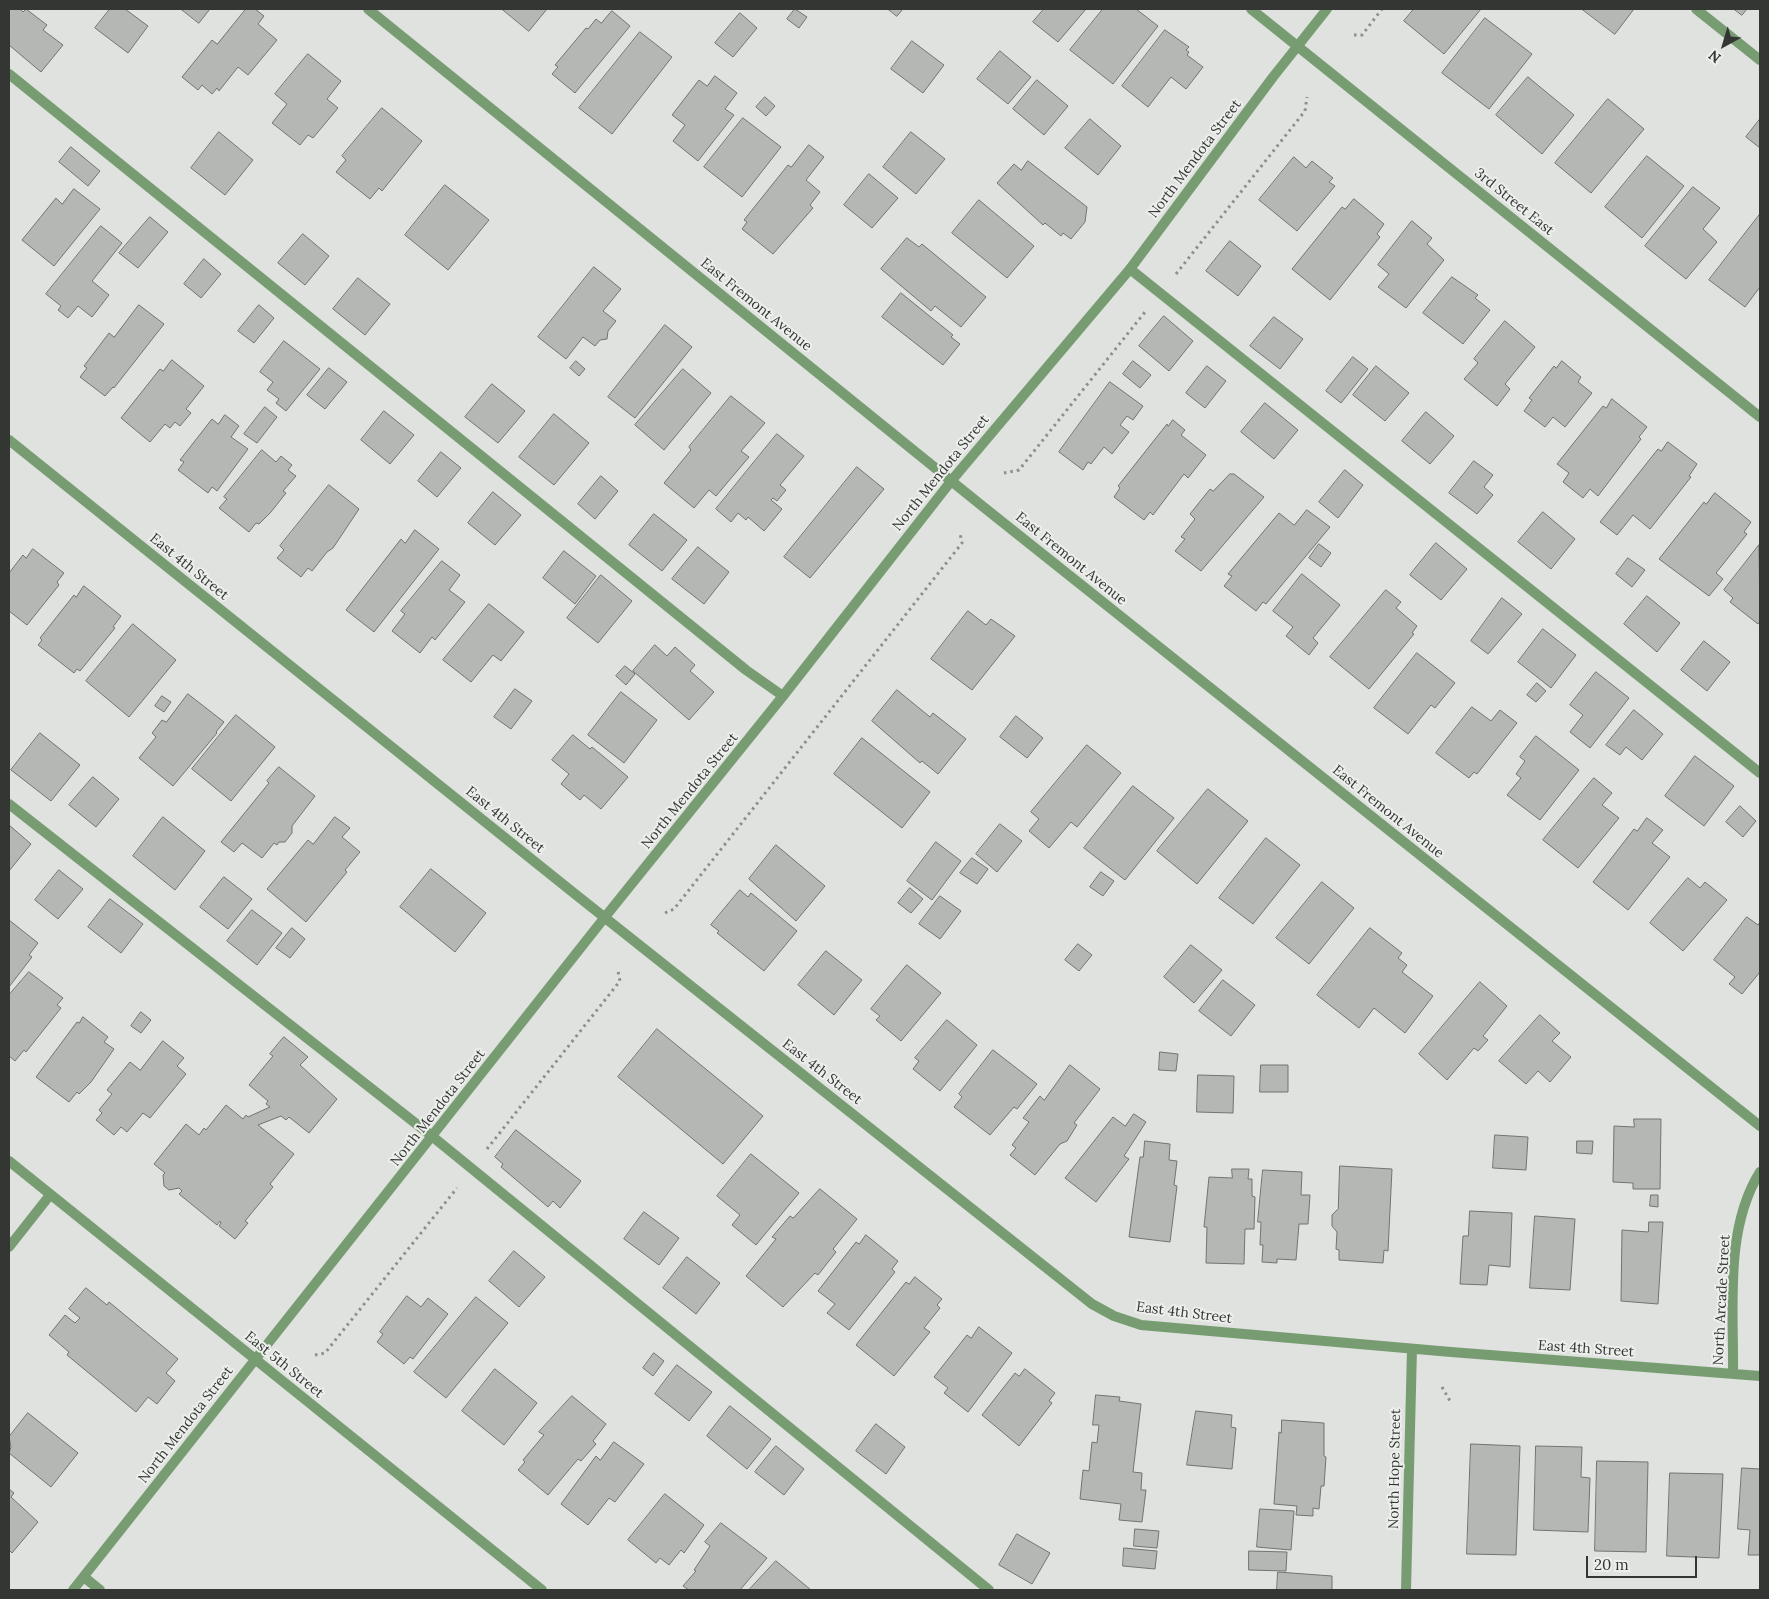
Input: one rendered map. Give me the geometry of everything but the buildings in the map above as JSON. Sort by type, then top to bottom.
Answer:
[{"type":"street","name":"East Fremont Avenue","points":[[368,9],[952,480],[1760,1126]]},
{"type":"street","name":"3rd Street East","points":[[1251,9],[1760,418]]},
{"type":"street","name":"North Mendota Street","points":[[73,1590],[605,917],[784,696],[952,480],[1130,269],[1327,9]]},
{"type":"street","points":[[1696,9],[1760,60]]},
{"type":"street","points":[[9,74],[746,670],[784,696]]},
{"type":"street","points":[[1130,269],[1760,773]]},
{"type":"street","name":"East 4th Street","points":[[9,440],[1092,1304],[1114,1316],[1141,1324],[1412,1349],[1760,1376]]},
{"type":"street","points":[[9,804],[432,1138],[989,1590]]},
{"type":"street","name":"East 5th Street","points":[[9,1162],[542,1590]]},
{"type":"street","name":"North Arcade Street","points":[[1732,1374],[1736,1249],[1744,1207],[1760,1172]]},
{"type":"street","points":[[9,1247],[50,1195]]},
{"type":"street","name":"North Hope Street","points":[[1406,1590],[1412,1349]]},
{"type":"street","points":[[84,1577],[100,1590]]},
{"type":"path","points":[[1354,35],[1362,35],[1382,9]]},
{"type":"path","points":[[665,913],[674,909],[956,551],[962,543],[960,534]]},
{"type":"path","points":[[1442,1387],[1450,1401]]}]
